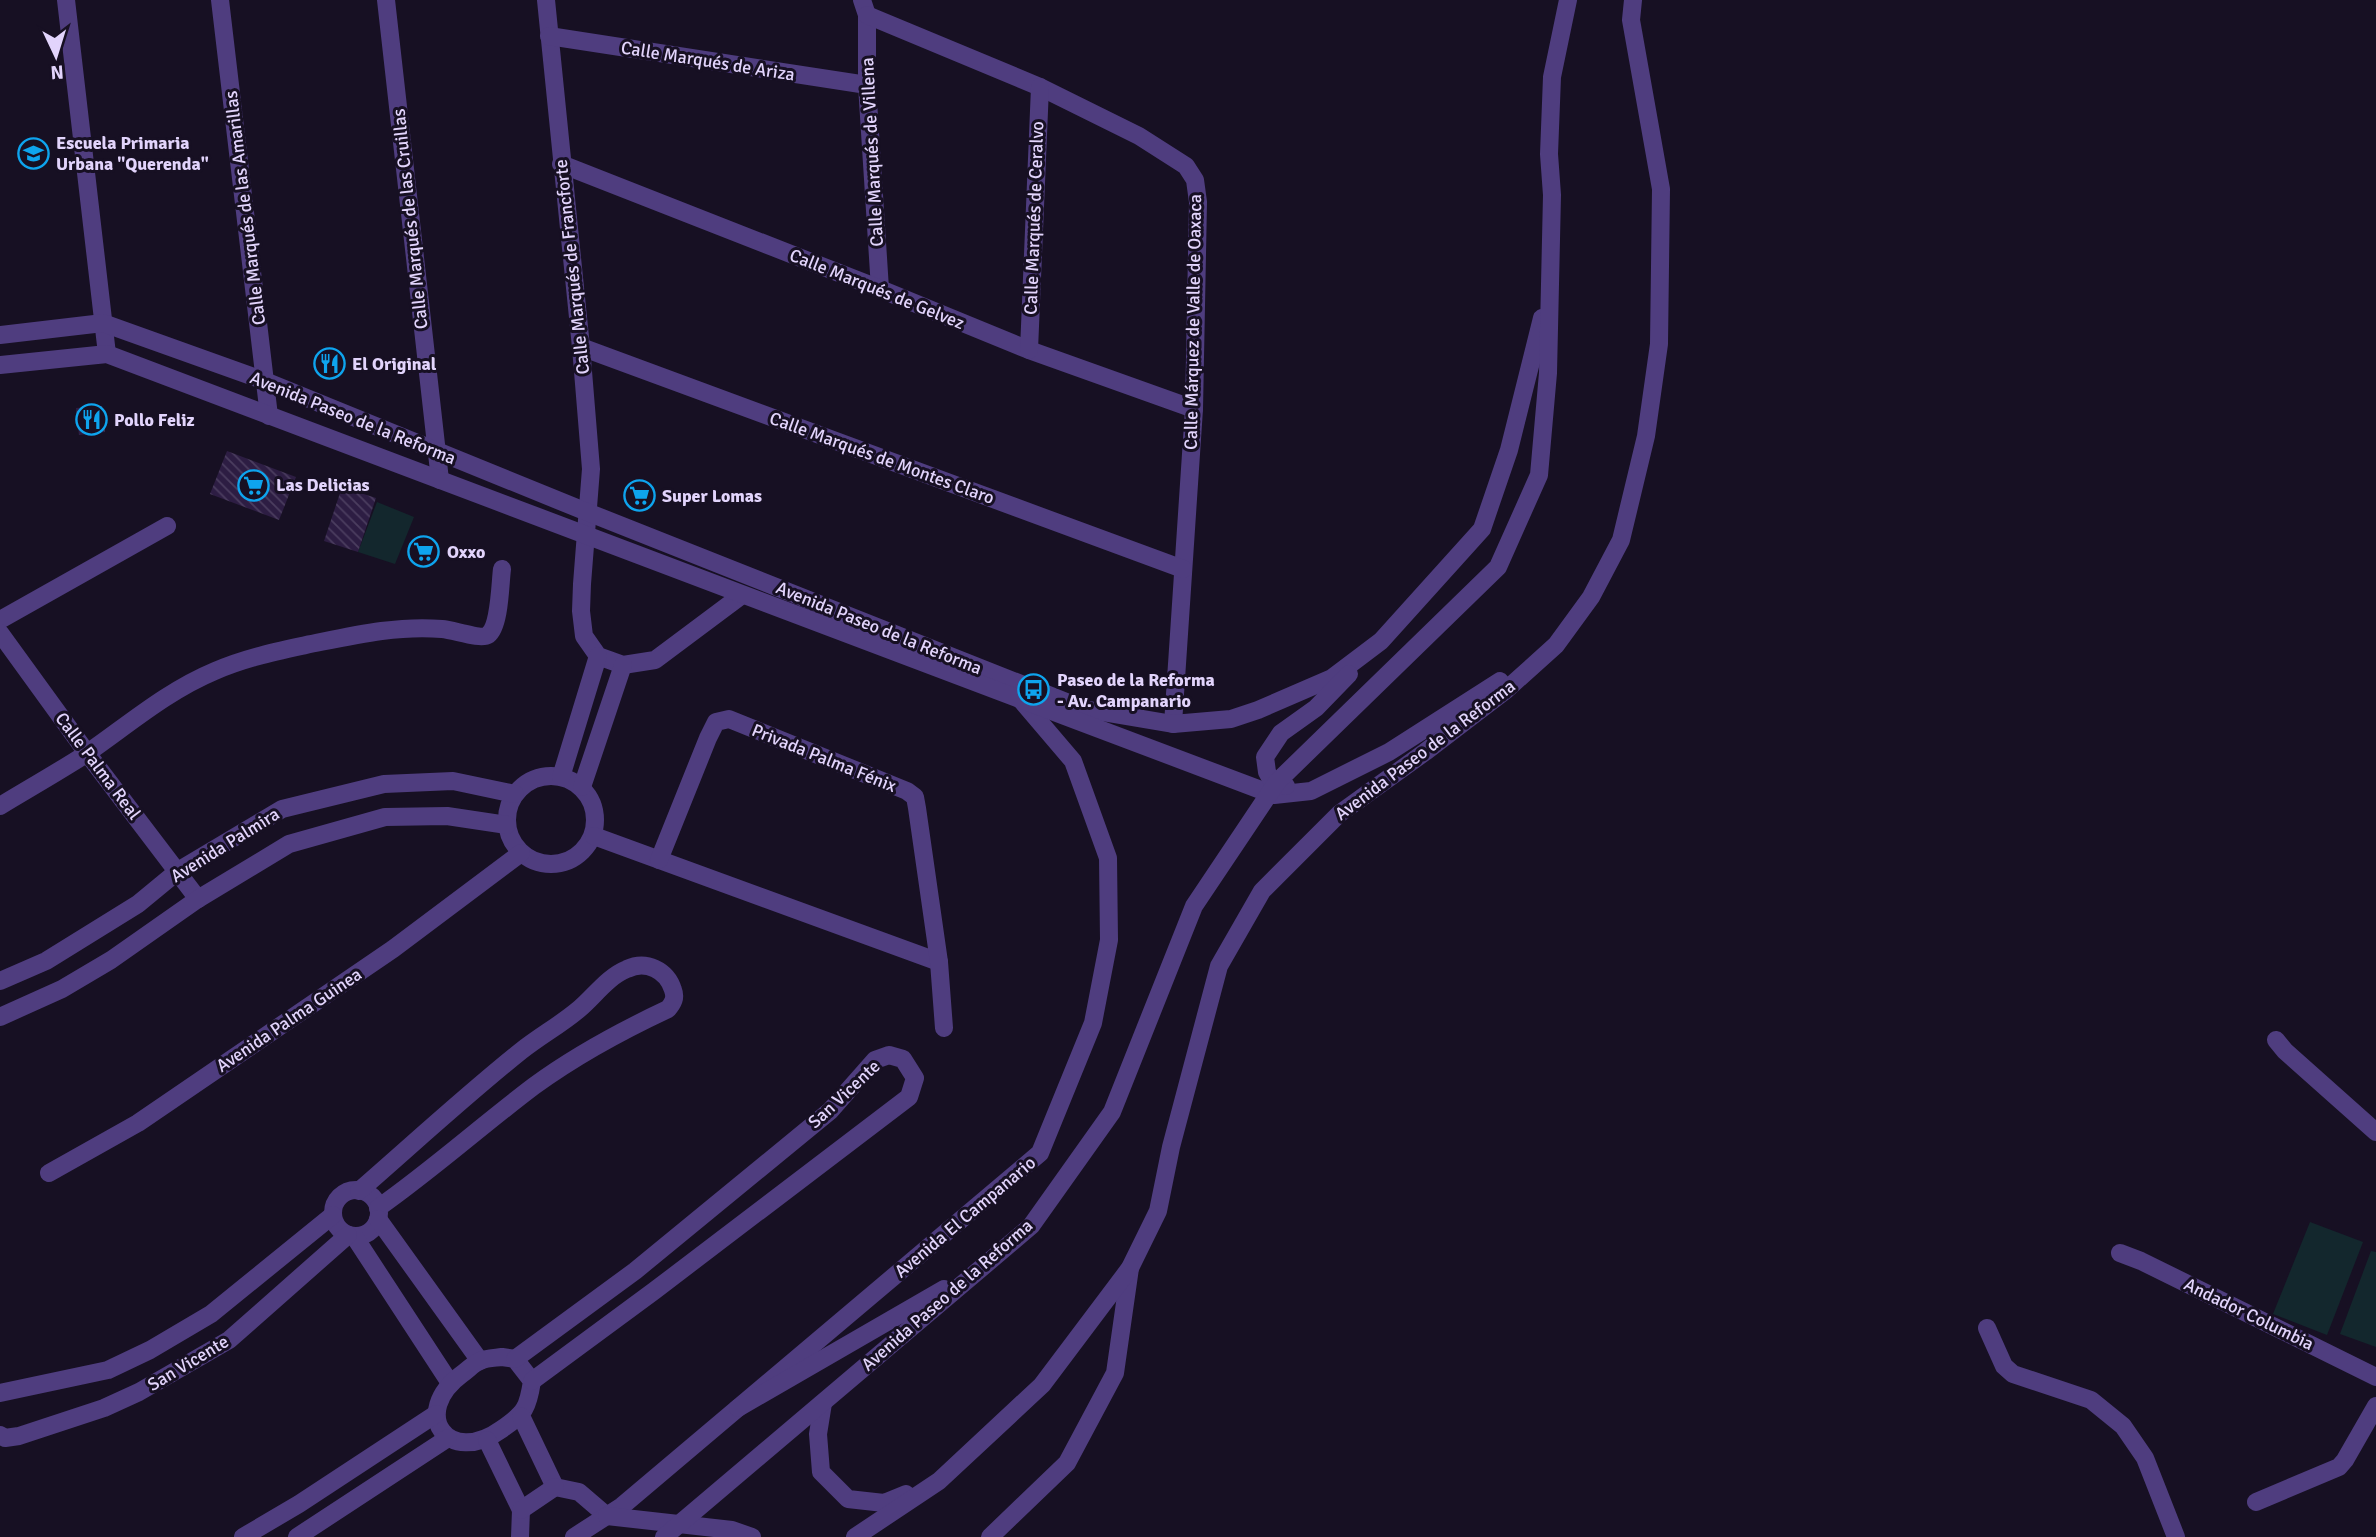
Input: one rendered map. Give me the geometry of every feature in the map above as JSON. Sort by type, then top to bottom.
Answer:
[{"type":"street","points":[[66,0],[107,354]]},
{"type":"street","name":"Calle Marqués de las Amarillas","points":[[220,0],[270,416]]},
{"type":"street","name":"Calle Marqués de las Cruillas","points":[[386,0],[439,480]]},
{"type":"street","name":"Calle Marqués de Francforte","points":[[546,0],[591,469],[584,535]]},
{"type":"street","name":"Avenida Paseo de la Reforma","points":[[664,1537],[1031,1226],[1112,1112],[1195,906],[1277,782],[1498,567],[1539,475],[1548,373],[1552,77],[1568,0]]},
{"type":"street","name":"Avenida Paseo de la Reforma","points":[[855,1537],[939,1481],[1042,1385],[1130,1268],[1158,1211],[1171,1147],[1219,966],[1262,891],[1339,814],[1506,690],[1556,645],[1591,597],[1621,540],[1646,436],[1659,344],[1661,189],[1631,20],[1633,0]]},
{"type":"street","name":"Calle Marqués de Villena","points":[[865,7],[867,85],[880,289]]},
{"type":"street","name":"Calle Márquez de Valle de Oaxaca","points":[[865,7],[1040,87],[1139,136],[1186,166],[1195,180],[1198,202],[1195,409],[1172,724]]},
{"type":"street","name":"Calle Marqués de Ariza","points":[[549,36],[867,85]]},
{"type":"street","name":"Calle Marqués de Ceralvo","points":[[1029,350],[1040,87]]},
{"type":"street","name":"Calle Marqués de Gelvez","points":[[561,164],[1029,350],[1195,409]]},
{"type":"street","name":"Avenida Paseo de la Reforma","points":[[0,335],[103,323],[265,381],[587,513],[1084,709],[1172,724],[1231,719],[1332,678],[1381,642],[1482,529],[1509,450],[1549,290]]},
{"type":"street","name":"Calle Marqués de Montes Claro","points":[[581,347],[1183,569]]},
{"type":"street","name":"Avenida Paseo de la Reforma","points":[[0,365],[107,354],[1274,795],[1311,791]]},
{"type":"street","points":[[0,620],[167,526]]},
{"type":"street","points":[[584,535],[581,611],[584,636],[598,656],[623,665],[655,660],[742,595]]},
{"type":"street","points":[[0,806],[87,753],[175,691],[212,672],[254,656],[392,629],[439,628],[458,630],[480,638],[487,636],[498,609],[502,569]]},
{"type":"street","name":"Calle Palma Real","points":[[0,633],[198,899]]},
{"type":"street","points":[[1381,642],[1316,708],[1281,733],[1265,757],[1267,772],[1274,785],[1311,791],[1389,752],[1556,645]]},
{"type":"street","points":[[561,777],[598,656]]},
{"type":"street","points":[[582,787],[623,665]]},
{"type":"street","name":"Avenida El Campanario","points":[[574,1537],[607,1516],[1041,1153],[1093,1023],[1109,940],[1108,858],[1073,761],[1020,700]]},
{"type":"street","name":"Privada Palma Fénix","points":[[659,860],[716,722],[729,719],[907,791],[915,797],[939,962],[944,1028]]},
{"type":"street","points":[[561,777],[582,787],[595,810],[597,823],[594,836],[581,855],[562,864],[540,864],[521,853],[511,841],[507,825],[507,814],[515,794],[536,779],[561,777]]},
{"type":"street","name":"Avenida Palmira","points":[[0,981],[46,961],[138,904],[178,871],[282,809],[384,783],[453,781],[515,794]]},
{"type":"street","name":"Avenida Palmira","points":[[0,1017],[62,989],[111,960],[198,899],[289,844],[385,817],[447,816],[507,825]]},
{"type":"street","points":[[594,836],[939,962]]},
{"type":"street","name":"Avenida Palma Guinea","points":[[49,1173],[138,1123],[393,949],[521,853]]},
{"type":"street","points":[[351,1236],[365,1235],[373,1229],[378,1214],[535,1086],[595,1047],[668,1009],[674,1002],[669,980],[658,969],[649,966],[639,965],[625,969],[578,1010],[522,1051],[359,1191]]},
{"type":"street","points":[[2276,1040],[2376,1132]]},
{"type":"street","name":"San Vicente","points":[[516,1359],[635,1271],[830,1111],[876,1060],[889,1055],[903,1059],[915,1078],[909,1097],[532,1381]]},
{"type":"street","points":[[450,1383],[351,1236],[337,1227],[333,1215],[340,1196],[359,1191],[375,1200],[378,1214],[480,1361]]},
{"type":"street","name":"San Vicente","points":[[0,1393],[108,1370],[150,1350],[211,1314],[333,1215]]},
{"type":"street","name":"San Vicente","points":[[0,1435],[5,1438],[19,1436],[104,1408],[195,1361],[229,1340],[351,1236]]},
{"type":"street","name":"Andador Columbia","points":[[2120,1253],[2376,1377]]},
{"type":"street","points":[[738,1408],[984,1266]]},
{"type":"street","points":[[990,1537],[1068,1463],[1115,1373],[1130,1268]]},
{"type":"street","points":[[635,1271],[654,1291]]},
{"type":"street","points":[[1987,1328],[2004,1366],[2013,1374],[2091,1400],[2123,1426],[2145,1458],[2176,1537]]},
{"type":"street","points":[[502,1357],[516,1359],[532,1381],[529,1399],[521,1416],[487,1440],[466,1444],[448,1438],[440,1429],[436,1414],[440,1396],[450,1383],[480,1361],[502,1357]]},
{"type":"street","points":[[823,1402],[818,1434],[821,1472],[848,1499],[884,1503],[939,1481]]},
{"type":"street","points":[[2256,1502],[2339,1467],[2376,1406]]},
{"type":"street","points":[[243,1537],[299,1504],[436,1414]]},
{"type":"street","points":[[521,1416],[555,1487]]},
{"type":"street","points":[[297,1537],[448,1438]]},
{"type":"street","points":[[487,1440],[522,1510],[520,1537]]},
{"type":"street","points":[[522,1510],[555,1487],[579,1492],[607,1516],[732,1530],[752,1537]]},
{"type":"street","points":[[299,1504],[312,1526]]},
{"type":"shaded area","points":[[377,502],[414,517],[395,564],[358,552]]},
{"type":"shaded area","points":[[2310,1222],[2363,1242],[2327,1335],[2273,1314]]},
{"type":"shaded area","points":[[2371,1251],[2376,1252],[2376,1347],[2340,1334]]},
{"type":"building","name":"Pollo Feliz","points":[[102,406],[105,432],[79,435],[76,408]]},
{"type":"building","name":"Las Delicias","points":[[227,451],[296,477],[279,520],[210,494]]},
{"type":"building","points":[[342,487],[376,498],[358,552],[324,541]]},
{"type":"place","name":"Escuela Primaria Urbana \"Querenda\"","points":[[33,153]]},
{"type":"place","name":"El Original","points":[[329,364]]},
{"type":"place","name":"Pollo Feliz","points":[[91,420]]},
{"type":"place","name":"Las Delicias","points":[[253,485]]},
{"type":"place","name":"Super Lomas","points":[[639,496]]},
{"type":"place","name":"Oxxo","points":[[424,552]]},
{"type":"place","name":"Paseo de la Reforma - Av. Campanario","points":[[1034,690]]}]
